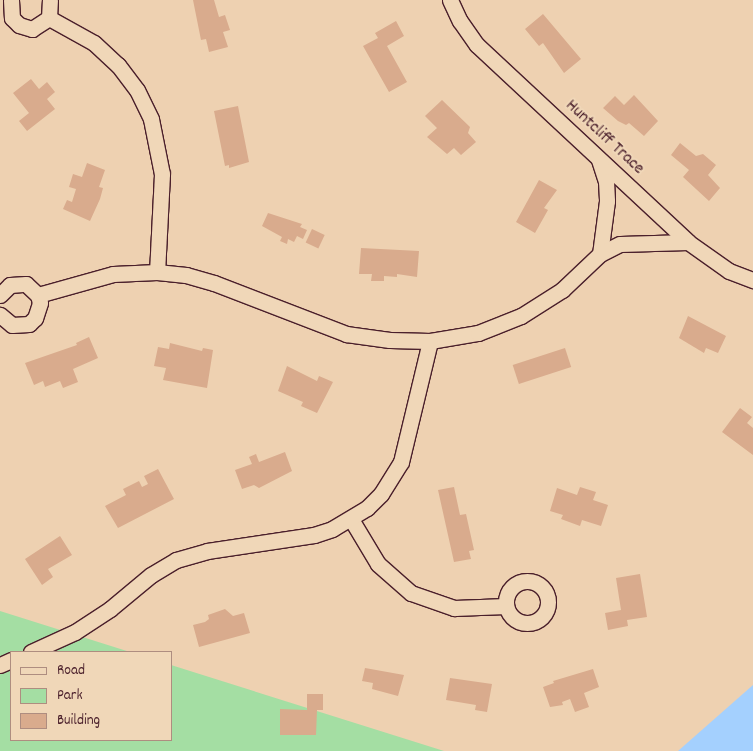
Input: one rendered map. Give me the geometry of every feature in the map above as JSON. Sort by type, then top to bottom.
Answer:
[{"type":"street","points":[[11,0],[12,18],[25,28],[38,27],[49,18],[50,0]]},
{"type":"street","name":"Huntcliff Trace","points":[[450,0],[460,21],[477,45],[688,242],[729,271],[753,280]]},
{"type":"street","points":[[49,18],[94,43],[118,65],[137,90],[151,120],[162,174],[157,272]]},
{"type":"street","points":[[598,158],[606,181],[607,201],[600,254]]},
{"type":"street","points":[[38,295],[113,274],[157,272],[214,282],[346,334],[390,340],[430,341],[478,333],[521,316],[562,290],[600,254],[630,243],[688,242]]},
{"type":"street","points":[[0,295],[10,285],[26,284],[38,295],[39,311],[28,324],[12,325],[0,315]]},
{"type":"street","points":[[32,651],[75,632],[110,609],[151,575],[176,560],[207,551],[314,535],[351,519],[381,494],[402,462],[430,341]]},
{"type":"street","points":[[351,519],[378,564],[411,593],[454,608],[506,606]]},
{"type":"green space","points":[[0,611],[127,651],[10,651],[10,741],[172,741],[172,665],[444,751],[0,751]]},
{"type":"water","points":[[753,685],[753,751],[678,751]]},
{"type":"building","points":[[193,0],[214,0],[219,17],[225,15],[230,30],[223,32],[228,47],[209,52],[206,39],[201,40]]},
{"type":"building","points":[[543,14],[581,59],[564,73],[543,43],[539,46],[525,29]]},
{"type":"building","points":[[396,21],[404,36],[387,46],[407,82],[389,92],[363,46],[378,38],[375,33]]},
{"type":"building","points":[[31,79],[39,89],[47,82],[55,92],[47,99],[55,109],[27,131],[19,121],[29,113],[13,93]]},
{"type":"building","points":[[634,95],[658,121],[644,136],[629,123],[626,125],[618,121],[603,108],[615,96],[624,105]]},
{"type":"building","points":[[442,100],[470,127],[468,133],[476,142],[461,155],[454,148],[447,154],[427,137],[437,128],[425,116]]},
{"type":"building","points":[[238,106],[249,162],[229,168],[229,165],[225,166],[214,111]]},
{"type":"building","points":[[680,143],[696,156],[703,154],[716,165],[708,175],[720,188],[709,201],[683,177],[689,170],[671,155]]},
{"type":"building","points":[[87,163],[105,170],[99,187],[103,188],[100,199],[90,221],[63,209],[67,200],[72,202],[76,189],[69,187],[73,174],[82,177]]},
{"type":"building","points":[[539,180],[557,190],[544,208],[548,210],[535,233],[516,222]]},
{"type":"building","points":[[268,213],[302,224],[300,227],[307,230],[303,239],[297,236],[294,242],[288,239],[287,244],[280,241],[282,237],[262,226]]},
{"type":"building","points":[[312,229],[325,235],[318,249],[306,243]]},
{"type":"building","points":[[361,248],[419,251],[417,277],[397,274],[397,277],[384,276],[384,281],[371,281],[372,274],[359,274]]},
{"type":"building","points":[[688,316],[726,336],[718,353],[706,348],[704,353],[679,338]]},
{"type":"building","points":[[89,337],[98,358],[73,369],[78,382],[63,388],[60,381],[45,387],[43,381],[34,385],[25,363],[77,345],[76,343]]},
{"type":"building","points":[[170,343],[202,351],[203,348],[213,350],[207,388],[163,380],[166,368],[154,366],[158,347],[169,349]]},
{"type":"building","points":[[565,348],[571,367],[519,384],[513,365]]},
{"type":"building","points":[[287,366],[317,381],[319,376],[333,382],[317,413],[301,406],[303,402],[278,391]]},
{"type":"building","points":[[740,408],[752,417],[747,423],[753,428],[753,455],[722,432]]},
{"type":"building","points":[[285,452],[292,471],[259,488],[254,485],[242,489],[235,470],[252,464],[249,457],[256,454],[259,462]]},
{"type":"building","points":[[158,469],[174,499],[118,528],[105,506],[126,495],[123,489],[139,481],[142,487],[148,484],[144,476]]},
{"type":"building","points":[[454,487],[460,515],[466,514],[474,550],[469,551],[471,559],[454,562],[438,490]]},
{"type":"building","points":[[580,487],[596,492],[593,500],[608,505],[601,526],[582,520],[580,526],[561,519],[563,515],[550,511],[557,488],[577,495]]},
{"type":"building","points":[[60,536],[72,555],[48,569],[53,577],[42,585],[25,559]]},
{"type":"building","points":[[640,574],[647,617],[627,620],[628,626],[608,630],[605,613],[621,610],[616,578]]},
{"type":"building","points":[[225,609],[233,616],[244,613],[250,633],[199,647],[193,625],[205,622],[209,619],[208,615]]},
{"type":"building","points":[[365,668],[404,675],[398,696],[372,689],[373,683],[362,681]]},
{"type":"building","points":[[593,669],[599,687],[584,693],[589,707],[575,712],[570,699],[562,702],[563,705],[550,707],[543,687],[554,683],[553,681]]},
{"type":"building","points":[[450,678],[492,684],[487,712],[475,710],[476,705],[446,700]]},
{"type":"building","points":[[307,694],[323,694],[323,710],[317,710],[316,735],[280,735],[280,709],[307,710]]}]
